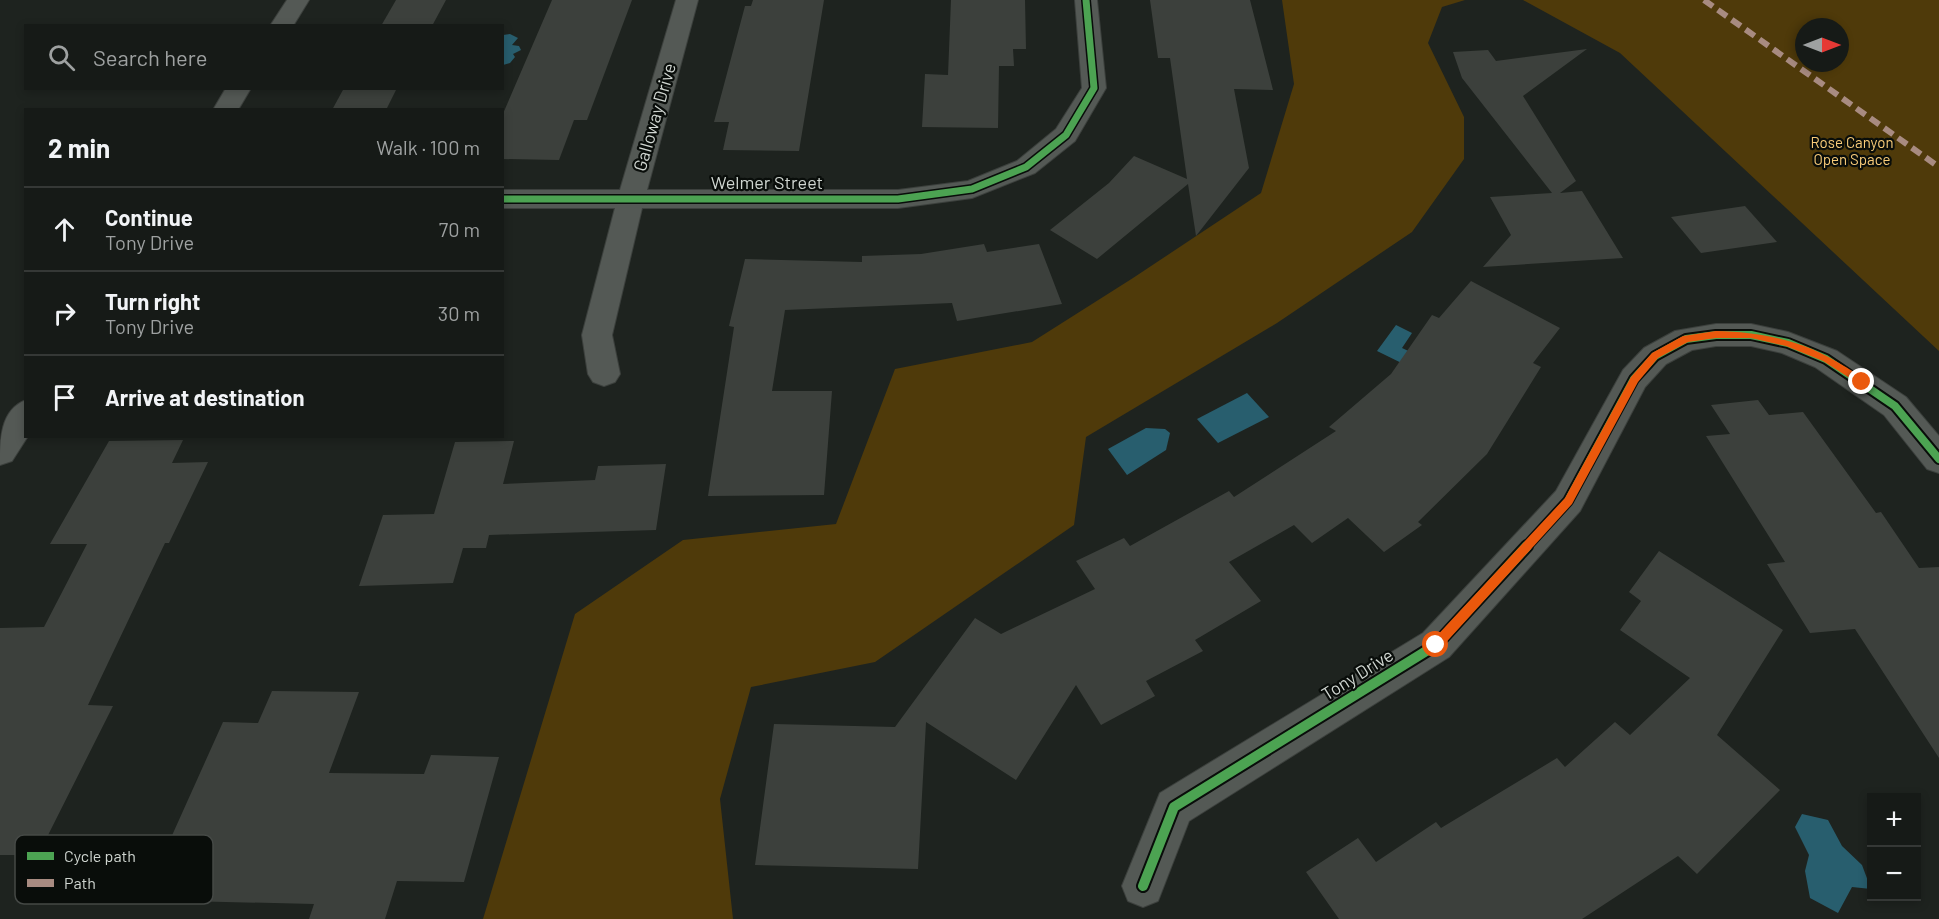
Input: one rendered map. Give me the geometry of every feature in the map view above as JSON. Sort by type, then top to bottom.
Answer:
[{"type":"street","points":[[282,24],[298,0]]},
{"type":"street","name":"Galloway Drive","points":[[604,374],[597,335],[631,199],[687,0]]},
{"type":"street","name":"Welmer Street","points":[[504,199],[898,199],[972,189],[1026,167],[1066,135],[1094,88],[1086,0]]},
{"type":"street","points":[[226,108],[238,90]]},
{"type":"street","name":"Tony Drive","points":[[1143,886],[1174,807],[1436,645],[1568,501],[1635,379],[1655,356],[1686,339],[1716,335],[1751,335],[1788,343],[1826,359],[1895,406],[1939,459]]},
{"type":"street","points":[[0,452],[24,416]]},
{"type":"green space","points":[[1282,0],[1465,0],[1442,7],[1428,43],[1464,117],[1464,159],[1412,232],[1277,323],[1086,437],[1074,525],[875,662],[751,687],[720,799],[733,919],[483,919],[575,614],[683,540],[836,524],[895,369],[1032,342],[1261,193],[1294,84]]},
{"type":"green space","name":"Rose Canyon Open Space","points":[[1523,0],[1939,0],[1939,351],[1620,53]]},
{"type":"water","points":[[510,34],[518,38],[512,45],[519,46],[521,50],[513,54],[515,57],[510,63],[504,65],[504,35]]},
{"type":"water","points":[[1396,325],[1412,333],[1402,348],[1432,362],[1424,374],[1377,351]]},
{"type":"water","points":[[1247,393],[1269,417],[1218,443],[1197,419]]},
{"type":"water","points":[[1146,428],[1165,429],[1170,433],[1166,450],[1127,475],[1108,449]]},
{"type":"water","points":[[1802,814],[1828,820],[1842,846],[1862,865],[1867,878],[1867,889],[1852,887],[1838,913],[1810,898],[1805,871],[1809,855],[1795,827]]},
{"type":"building","points":[[396,0],[446,0],[433,24],[382,24]]},
{"type":"building","points":[[552,0],[632,0],[587,120],[574,120],[559,160],[504,159],[504,111]]},
{"type":"building","points":[[753,0],[824,0],[799,151],[723,150],[729,122],[714,122],[745,6],[751,6]]},
{"type":"building","points":[[951,0],[1025,0],[1026,49],[1013,49],[1014,66],[999,66],[998,128],[922,127],[925,74],[948,75]]},
{"type":"building","points":[[1150,0],[1250,0],[1273,90],[1234,89],[1249,168],[1196,236],[1188,184],[1097,259],[1050,230],[1109,183],[1134,156],[1187,179],[1170,58],[1158,58]]},
{"type":"building","points":[[1587,49],[1523,96],[1576,181],[1560,193],[1582,191],[1623,258],[1483,267],[1511,235],[1490,197],[1552,193],[1462,78],[1453,52],[1488,50],[1496,61]]},
{"type":"building","points":[[343,90],[396,90],[387,108],[333,108]]},
{"type":"building","points":[[1745,206],[1777,242],[1701,253],[1671,217]]},
{"type":"building","points":[[984,244],[987,252],[1039,244],[1062,304],[957,321],[952,303],[785,310],[772,391],[832,391],[824,495],[708,496],[734,327],[729,326],[745,259],[862,262],[862,256],[921,254]]},
{"type":"building","points":[[1471,281],[1560,328],[1533,363],[1541,367],[1487,454],[1418,522],[1422,525],[1384,552],[1348,518],[1312,543],[1294,525],[1229,562],[1261,601],[1195,640],[1203,651],[1146,681],[1155,696],[1101,725],[1076,685],[1016,780],[926,722],[918,869],[755,865],[774,724],[895,727],[975,618],[1001,634],[1095,589],[1076,561],[1124,538],[1130,546],[1229,491],[1234,497],[1336,431],[1329,427],[1391,374],[1432,315],[1439,318]]},
{"type":"building","points":[[1758,400],[1769,415],[1803,412],[1876,513],[1881,512],[1919,568],[1939,567],[1939,758],[1855,629],[1810,633],[1767,564],[1785,562],[1706,436],[1730,434],[1711,405]]},
{"type":"building","points":[[183,440],[172,463],[208,462],[169,543],[165,543],[88,705],[113,706],[48,835],[15,835],[15,855],[0,855],[0,628],[44,627],[87,544],[50,544],[109,441]]},
{"type":"building","points":[[514,441],[503,484],[595,480],[598,466],[666,464],[656,530],[489,535],[486,548],[463,548],[453,583],[359,586],[383,515],[434,514],[455,442]]},
{"type":"building","points":[[1659,551],[1783,630],[1717,735],[1780,790],[1697,874],[1678,856],[1582,919],[1339,919],[1306,872],[1358,838],[1376,862],[1436,822],[1441,828],[1557,758],[1565,767],[1615,722],[1630,735],[1690,678],[1620,630],[1641,601],[1629,592]]},
{"type":"building","points":[[272,691],[359,692],[329,773],[424,774],[431,755],[499,757],[464,882],[397,881],[385,919],[309,919],[314,904],[213,902],[213,835],[172,835],[223,722],[258,723]]},
{"type":"marked path","points":[[1704,0],[1939,167]]},
{"type":"cycle path","points":[[504,199],[898,199],[972,189],[1026,167],[1066,135],[1094,88],[1086,0]]},
{"type":"cycle path","points":[[1143,886],[1174,807],[1436,645],[1568,501],[1634,379],[1655,356],[1686,339],[1716,335],[1751,335],[1788,343],[1826,359],[1895,406],[1939,459]]},
{"type":"route","points":[[1436,645],[1568,501],[1635,379],[1655,356],[1686,339],[1716,335],[1751,335],[1788,343],[1826,359],[1862,382]]}]
